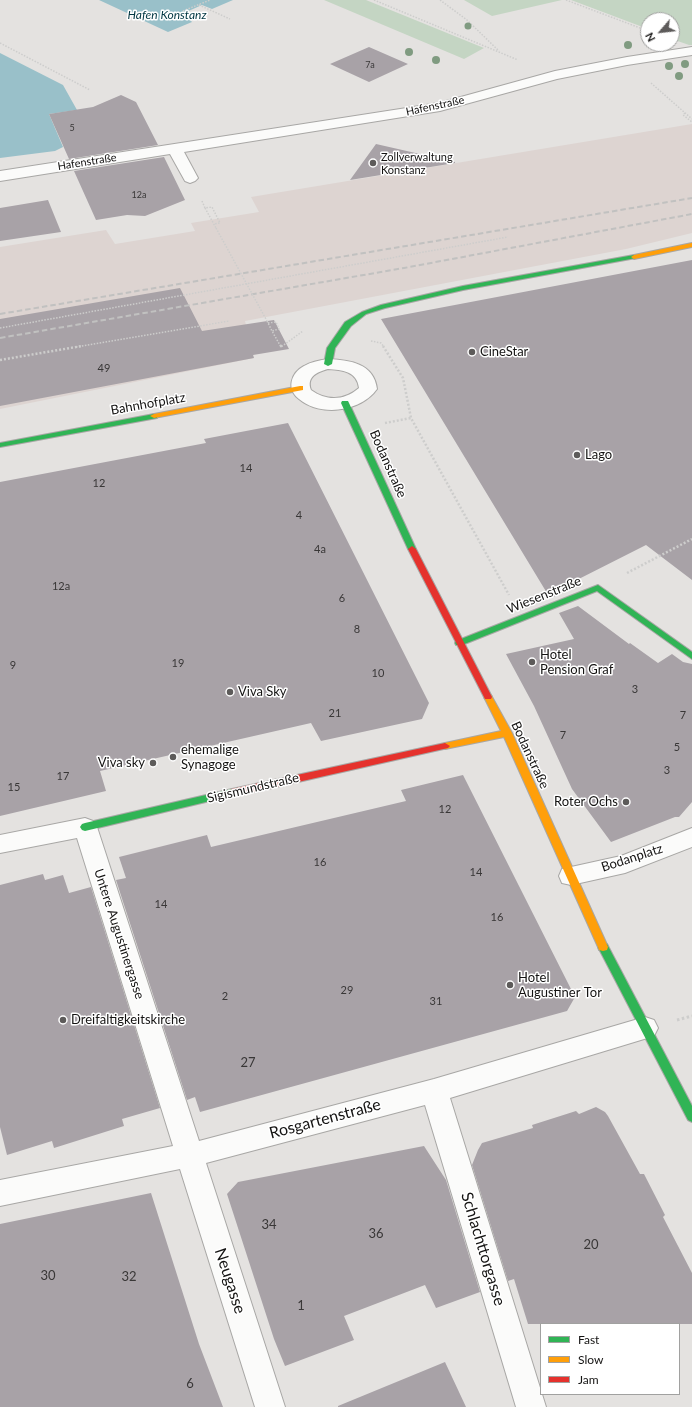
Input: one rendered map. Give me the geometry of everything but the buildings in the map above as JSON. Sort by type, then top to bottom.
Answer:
[{"type":"street","name":"Hafenstraße","points":[[0,176],[440,107],[555,75],[627,61],[692,51]]},
{"type":"street","points":[[175,149],[190,178]]},
{"type":"street","points":[[328,364],[331,348],[348,324],[364,313],[383,306],[463,288],[579,268],[692,245]]},
{"type":"street","points":[[328,364],[340,364],[360,370],[368,382],[368,389],[356,400],[334,404],[322,403],[304,394],[300,388],[300,381],[303,375],[309,370],[328,364]]},
{"type":"street","name":"Bahnhofplatz","points":[[0,445],[300,388]]},
{"type":"street","name":"Bodanstraße","points":[[345,403],[422,573],[507,733],[603,948],[692,1117]]},
{"type":"street","name":"Wiesenstraße","points":[[459,643],[598,588],[692,656]]},
{"type":"street","name":"Sigismundstraße","points":[[0,844],[85,827],[329,771],[507,733]]},
{"type":"street","name":"Untere Augustinergasse","points":[[85,827],[190,1155]]},
{"type":"street","name":"Bodanplatz","points":[[571,876],[625,864],[692,837]]},
{"type":"street","name":"Rosgartenstraße","points":[[0,1193],[190,1155],[434,1091],[645,1028]]},
{"type":"street","name":"Schlachttorgasse","points":[[434,1091],[531,1407]]},
{"type":"street","name":"Neugasse","points":[[190,1155],[270,1407]]},
{"type":"path","points":[[183,11],[210,0]]},
{"type":"path","points":[[374,0],[555,75]]},
{"type":"path","points":[[440,0],[467,20],[501,53]]},
{"type":"path","points":[[566,0],[640,28]]},
{"type":"path","points":[[199,5],[230,19]]},
{"type":"path","points":[[0,43],[90,90]]},
{"type":"path","points":[[627,61],[692,120]]},
{"type":"path","points":[[205,208],[281,347],[303,331]]},
{"type":"path","points":[[214,224],[220,223],[217,217]]},
{"type":"path","points":[[0,328],[508,237]]},
{"type":"path","points":[[0,360],[229,321]]},
{"type":"path","points":[[268,322],[276,322],[279,329],[272,330]]},
{"type":"path","points":[[365,340],[381,343],[403,378],[411,418],[521,618]]},
{"type":"path","points":[[382,424],[411,418]]},
{"type":"path","points":[[598,588],[692,539]]},
{"type":"shaded area","points":[[692,124],[692,233],[626,249],[245,321],[254,358],[0,409],[0,247],[106,230],[115,244],[195,231],[191,223],[259,212],[251,197]]},
{"type":"green space","points":[[324,0],[366,0],[484,48],[464,59]]},
{"type":"green space","points":[[464,0],[562,0],[492,16]]},
{"type":"green space","points":[[571,0],[692,0],[692,45],[680,42],[680,12],[640,12],[640,26]]},
{"type":"water","name":"Hafen Konstanz","points":[[99,0],[233,0],[212,9],[202,5],[184,13],[192,22],[168,32]]},
{"type":"water","points":[[0,53],[63,85],[77,110],[49,114],[63,147],[55,151],[0,158]]},
{"type":"railway","points":[[0,314],[692,198]]},
{"type":"railway","points":[[0,338],[404,268],[692,214]]},
{"type":"traffic: fast","points":[[328,364],[331,348],[348,324],[364,313],[383,306],[463,288],[634,257]]},
{"type":"traffic: fast","points":[[345,403],[412,549]]},
{"type":"traffic: fast","points":[[0,445],[154,416]]},
{"type":"traffic: fast","points":[[459,643],[598,588],[692,656]]},
{"type":"traffic: fast","points":[[85,827],[232,793]]},
{"type":"traffic: fast","points":[[603,947],[692,1117]]},
{"type":"traffic: slow","points":[[634,257],[692,245]]},
{"type":"traffic: slow","points":[[154,416],[300,388]]},
{"type":"traffic: slow","points":[[488,697],[507,733],[603,947]]},
{"type":"traffic: slow","points":[[445,746],[507,733]]},
{"type":"traffic: jam","points":[[412,549],[488,697]]},
{"type":"traffic: jam","points":[[232,793],[445,746]]},
{"type":"place","name":"Zollverwaltung Konstanz","points":[[373,163]]},
{"type":"place","name":"CineStar","points":[[472,352]]},
{"type":"place","name":"Lago","points":[[577,455]]},
{"type":"place","name":"Hotel Pension Graf","points":[[532,662]]},
{"type":"place","name":"Viva Sky","points":[[230,692]]},
{"type":"place","name":"ehemalige Synagoge","points":[[173,757]]},
{"type":"place","name":"Viva sky","points":[[153,763]]},
{"type":"place","name":"Roter Ochs","points":[[626,802]]},
{"type":"place","name":"Hotel Augustiner Tor","points":[[510,985]]},
{"type":"place","name":"Dreifaltigkeitskirche","points":[[63,1020]]}]
